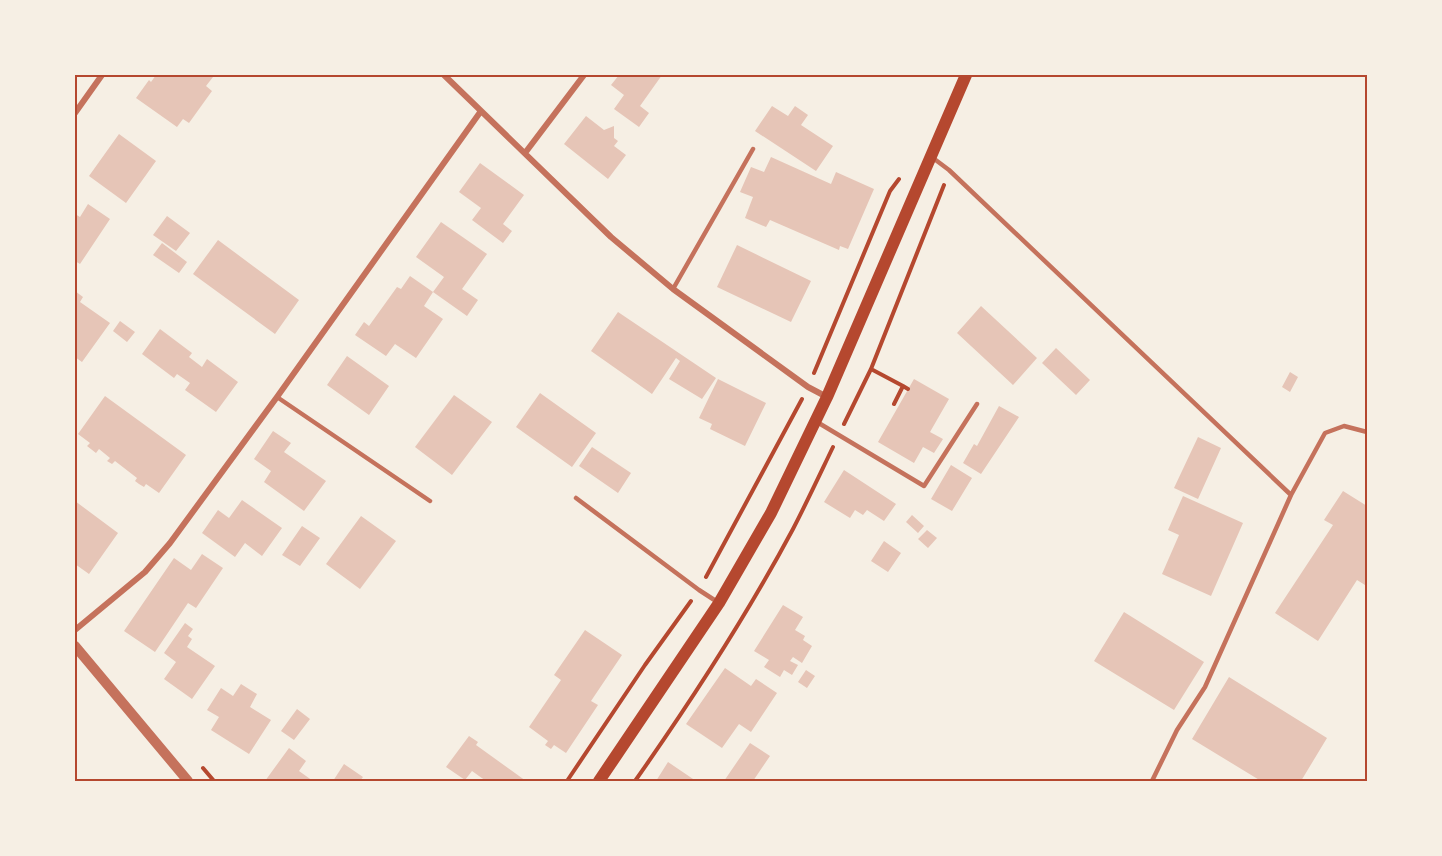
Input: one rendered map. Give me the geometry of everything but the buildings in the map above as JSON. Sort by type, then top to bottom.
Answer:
[{"type":"main road","points":[[599,781],[719,603],[771,513],[827,397],[966,75]]},
{"type":"street","points":[[75,113],[102,75]]},
{"type":"street","points":[[444,75],[610,237],[673,289],[808,387],[827,397]]},
{"type":"street","points":[[525,153],[584,75]]},
{"type":"street","points":[[75,630],[145,572],[170,543],[481,111]]},
{"type":"street","points":[[75,646],[188,781]]},
{"type":"lane","points":[[673,289],[753,149]]},
{"type":"lane","points":[[932,156],[1292,495]]},
{"type":"lane","points":[[277,397],[430,501]]},
{"type":"lane","points":[[814,421],[924,486],[977,404]]},
{"type":"lane","points":[[1152,781],[1178,730],[1205,687],[1292,495],[1325,434],[1344,426],[1367,432]]},
{"type":"lane","points":[[576,498],[719,603]]},
{"type":"path","points":[[567,781],[699,590],[808,387],[890,191],[903,172]]},
{"type":"path","points":[[871,369],[906,388],[894,404]]}]
